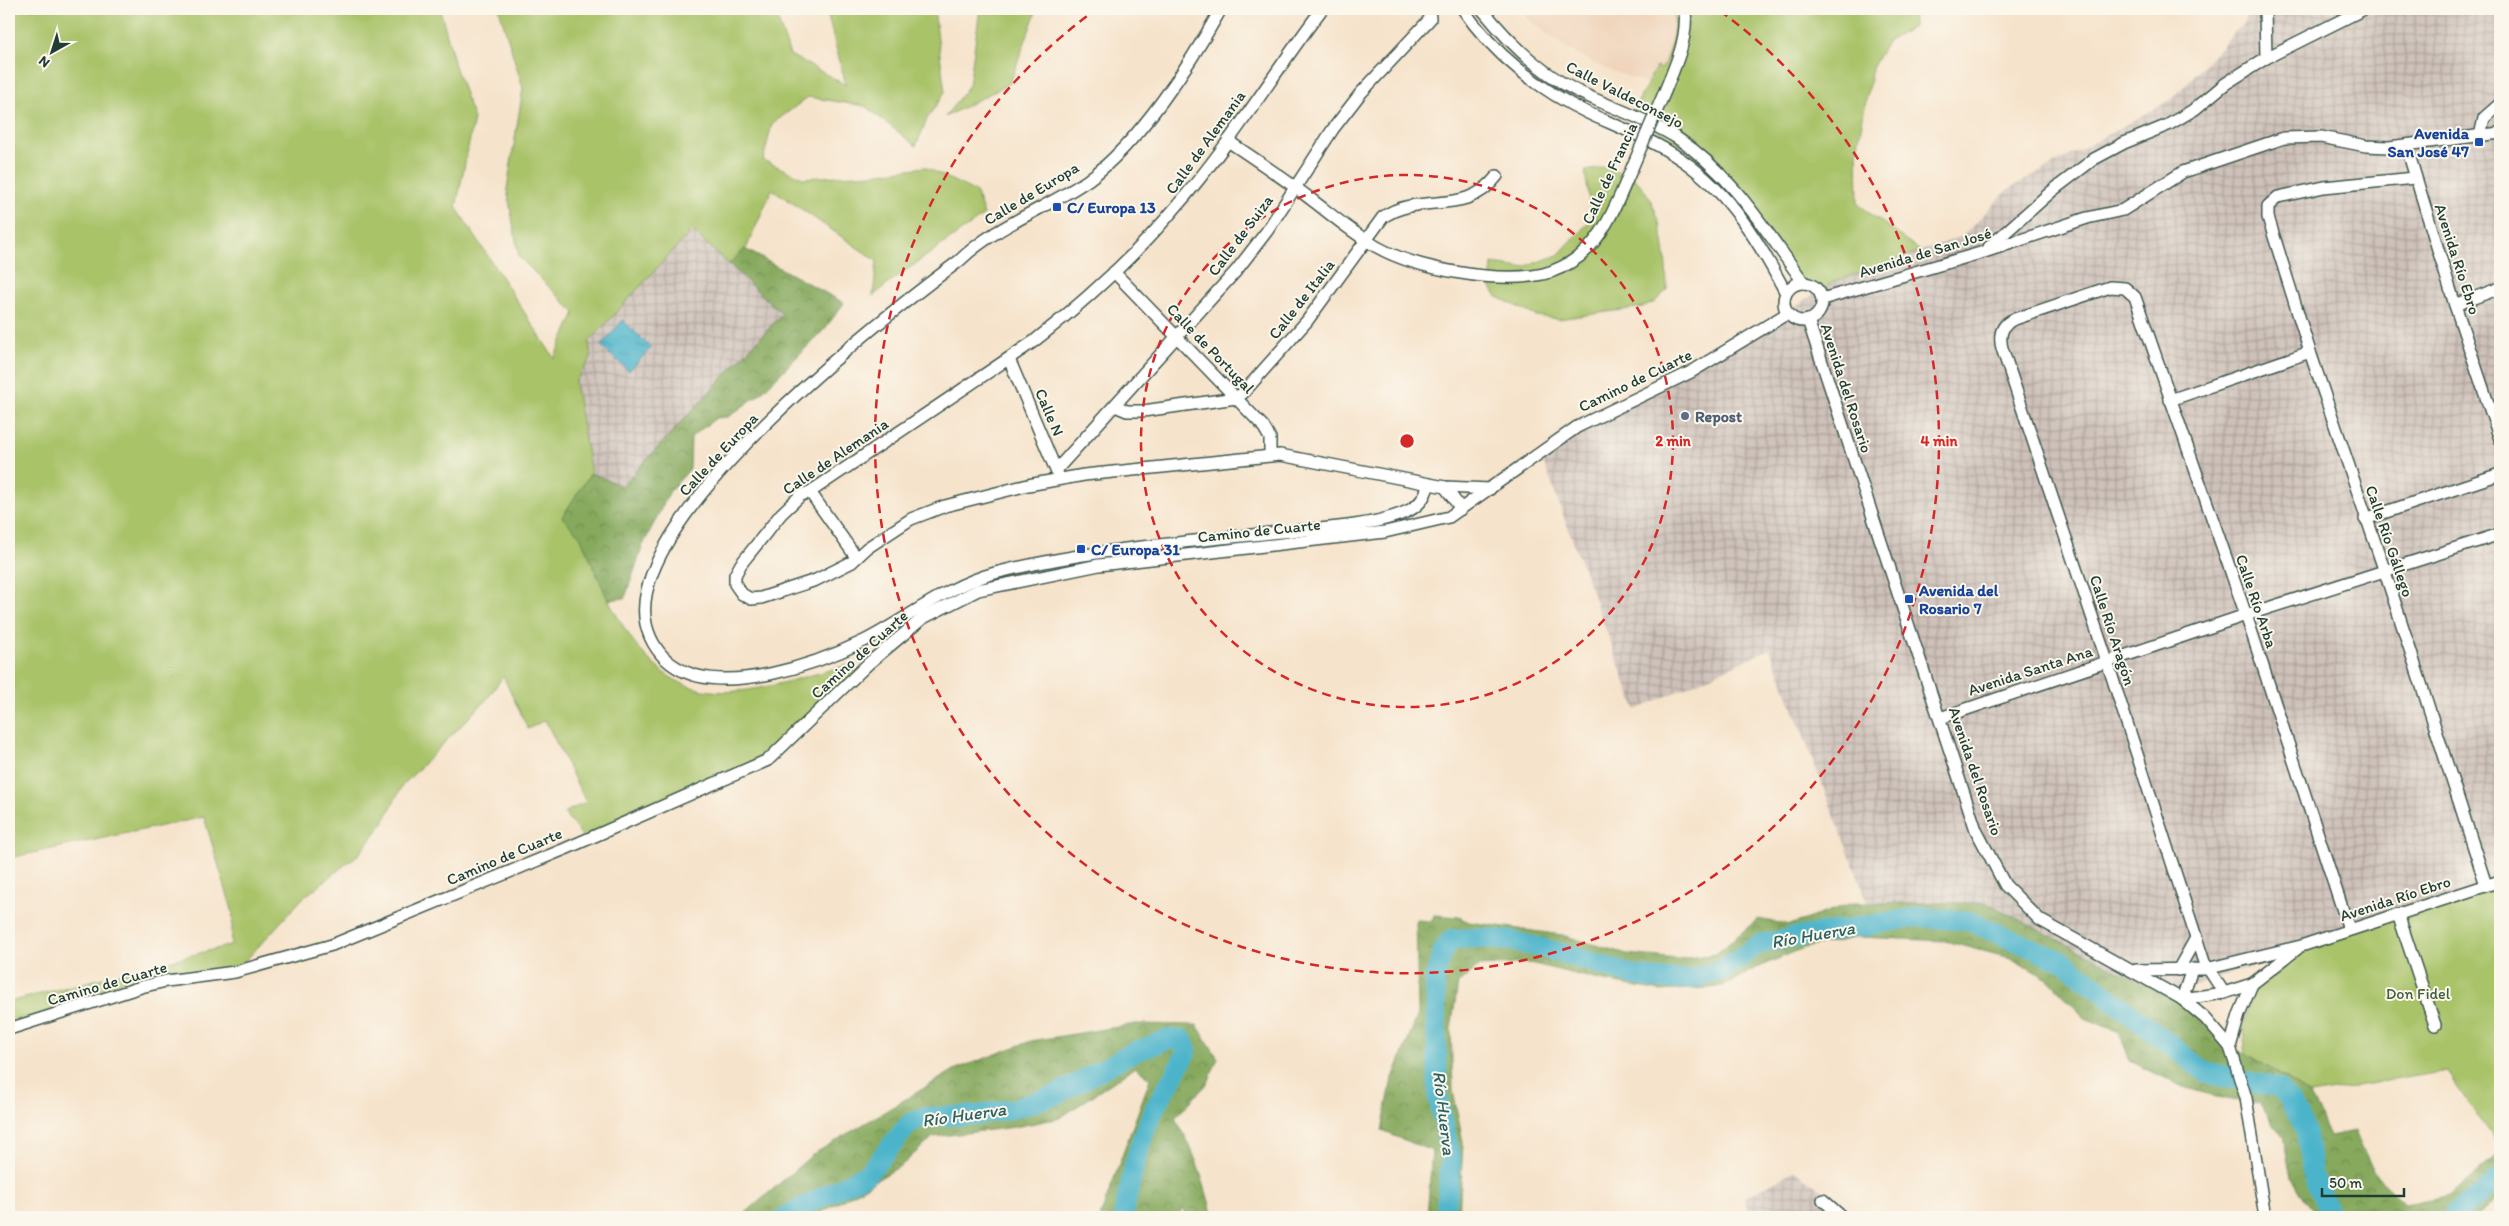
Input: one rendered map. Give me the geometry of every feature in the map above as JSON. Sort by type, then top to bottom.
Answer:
[{"type":"street","name":"Calle de Europa","points":[[1221,9],[1157,105],[1109,162],[1073,189],[975,246],[959,261],[890,313],[842,354],[730,460],[688,510],[660,558],[646,598],[644,614],[648,633],[660,654],[680,670],[713,680],[744,678],[803,664],[847,648],[882,631],[946,591],[993,573],[1058,559],[1148,546],[1342,526],[1381,519],[1414,508],[1421,502],[1429,484]]},
{"type":"street","name":"Calle de Alemania","points":[[1322,9],[1228,141],[1177,207],[1114,272],[1056,324],[1010,359],[810,492],[801,494],[781,514],[741,564],[735,575],[735,584],[742,594],[751,599],[780,594],[816,580],[852,562],[856,556],[911,520],[945,506],[1058,474],[1270,454],[1292,456],[1445,487],[1490,489]]},
{"type":"street","name":"Calle de Suiza","points":[[1058,474],[1236,271],[1296,188],[1298,180],[1333,128],[1360,94],[1430,19],[1429,9]]},
{"type":"street","name":"Calle Valdeconsejo","points":[[1463,9],[1488,40],[1540,85],[1567,102],[1663,148],[1701,175],[1732,206],[1750,230],[1786,292]]},
{"type":"street","name":"Calle Valdeconsejo","points":[[1482,9],[1497,28],[1534,63],[1575,90],[1676,137],[1708,162],[1735,188],[1760,219],[1804,283]]},
{"type":"street","name":"Calle de Francia","points":[[1228,141],[1296,188],[1365,240],[1392,255],[1426,266],[1509,278],[1544,274],[1567,265],[1581,255],[1596,238],[1612,213],[1681,52],[1686,25],[1685,9]]},
{"type":"street","points":[[2266,9],[2266,58]]},
{"type":"street","points":[[1984,252],[2026,213],[2094,159],[2124,143],[2168,125],[2195,109],[2225,84],[2266,58],[2364,9]]},
{"type":"street","points":[[2480,136],[2484,118],[2500,104]]},
{"type":"street","name":"Avenida de San José","points":[[1822,299],[1984,252],[2037,233],[2123,210],[2183,172],[2284,138],[2321,137],[2378,147],[2500,133]]},
{"type":"street","name":"Avenida Río Ebro","points":[[2406,145],[2455,305],[2500,439]]},
{"type":"street","name":"Calle de Italia","points":[[1236,398],[1276,358],[1307,321],[1376,223],[1391,211],[1412,205],[1468,199],[1483,191],[1496,176]]},
{"type":"street","name":"Calle Río Gállego","points":[[2415,178],[2324,187],[2278,197],[2268,206],[2268,218],[2310,352],[2365,519],[2385,572],[2486,885]]},
{"type":"street","points":[[2026,213],[2037,233]]},
{"type":"street","name":"Calle de Portugal","points":[[1114,272],[1267,431],[1270,438],[1270,454]]},
{"type":"street","points":[[1804,283],[1816,288],[1822,299],[1817,314],[1808,320],[1797,319],[1788,313],[1784,303],[1786,292],[1794,285],[1804,283]]},
{"type":"street","name":"Calle Río Aragón","points":[[2125,288],[2110,287],[2012,320],[2005,325],[2001,333],[2002,348],[2107,662],[2206,969],[2224,993]]},
{"type":"street","name":"Calle Río Arba","points":[[2125,288],[2132,293],[2137,302],[2246,615],[2349,929]]},
{"type":"street","points":[[2455,305],[2500,288]]},
{"type":"street","name":"Camino de Cuarte","points":[[9,1029],[141,987],[166,981],[235,972],[332,945],[564,849],[768,760],[868,663],[923,618],[978,590],[1099,565],[1385,532],[1449,517],[1577,426],[1691,372],[1788,313]]},
{"type":"street","name":"Avenida del Rosario","points":[[1808,320],[1976,830],[2005,885],[2040,920],[2134,970],[2182,999],[2205,1018],[2230,1047],[2246,1098],[2265,1217]]},
{"type":"street","points":[[2170,400],[2310,352]]},
{"type":"street","name":"Calle N","points":[[1010,359],[1058,474]]},
{"type":"street","points":[[1116,406],[1127,410],[1143,411],[1236,398]]},
{"type":"street","points":[[2365,519],[2500,474]]},
{"type":"street","points":[[1445,487],[1466,506]]},
{"type":"street","points":[[1460,488],[1466,506]]},
{"type":"street","points":[[810,492],[856,556]]},
{"type":"street","name":"Avenida Santa Ana","points":[[1940,718],[2246,615],[2500,534]]},
{"type":"street","name":"Avenida Río Ebro","points":[[2134,970],[2206,969],[2301,946],[2500,881]]},
{"type":"street","points":[[2398,914],[2435,1025]]},
{"type":"street","points":[[2178,970],[2196,938]]},
{"type":"street","name":"Avenida Río Ebro","points":[[2182,999],[2224,993],[2252,984],[2301,946]]},
{"type":"street","points":[[2182,999],[2192,969]]},
{"type":"street","name":"Avenida Río Ebro","points":[[2230,1047],[2239,1015],[2252,984]]},
{"type":"street","points":[[1823,1200],[1842,1217]]},
{"type":"shaded area","points":[[1520,9],[1673,9],[1673,39],[1662,69],[1656,67],[1649,84],[1603,68],[1569,50],[1534,24]]},
{"type":"shaded area","points":[[2246,9],[2500,9],[2500,884],[2398,914],[2167,996],[1987,903],[1868,903],[1770,649],[1636,710],[1540,453],[1769,323],[1831,283],[1963,236],[2007,190],[2172,99],[2246,20]]},
{"type":"shaded area","points":[[692,230],[783,314],[622,486],[591,473],[575,382],[591,358],[589,342]]},
{"type":"shaded area","points":[[1794,1171],[1853,1212],[1855,1217],[1750,1217],[1744,1198]]},
{"type":"green space","points":[[9,9],[440,9],[456,69],[474,119],[456,207],[554,358],[575,313],[519,257],[507,189],[523,88],[499,9],[774,9],[790,55],[846,85],[826,9],[934,9],[945,92],[927,119],[916,146],[865,106],[808,97],[772,124],[763,160],[803,178],[872,174],[925,167],[976,192],[984,215],[873,296],[877,261],[772,189],[747,247],[729,264],[692,230],[589,342],[591,358],[575,382],[591,473],[562,517],[581,537],[608,599],[632,639],[656,667],[682,683],[709,691],[739,691],[771,685],[848,665],[859,673],[768,760],[585,840],[564,813],[586,802],[545,720],[528,729],[503,676],[488,698],[402,786],[383,823],[360,853],[303,898],[235,972],[166,981],[161,963],[231,945],[233,913],[204,817],[9,858]]},
{"type":"green space","points":[[980,9],[1037,9],[1010,83],[945,117],[969,85]]},
{"type":"green space","points":[[1673,9],[1912,9],[1913,27],[1887,42],[1872,68],[1857,150],[1858,204],[1920,251],[1831,283],[1820,293],[1810,284],[1804,283],[1708,162],[1631,115],[1656,67],[1662,69],[1673,32]]},
{"type":"green space","points":[[1606,167],[1627,175],[1638,182],[1653,205],[1662,233],[1667,290],[1655,302],[1643,307],[1558,319],[1536,316],[1496,296],[1490,286],[1492,264],[1521,268],[1558,255],[1592,219],[1585,171]]},
{"type":"green space","points":[[745,249],[844,303],[824,330],[760,394],[728,417],[716,418],[691,437],[690,469],[670,491],[643,545],[625,598],[608,600],[580,536],[562,517],[591,473],[622,486],[782,314],[729,264]]},
{"type":"green space","name":"Don Fidel","points":[[2500,884],[2500,1148],[2447,1071],[2310,1094],[2246,1053],[2243,1030],[2252,984],[2301,946]]},
{"type":"green space","points":[[1852,903],[1987,903],[2167,996],[2182,999],[2230,1047],[2246,1053],[2310,1094],[2329,1136],[2355,1131],[2375,1171],[2388,1188],[2405,1204],[2451,1195],[2500,1153],[2500,1196],[2477,1217],[2317,1217],[2291,1178],[2283,1136],[2259,1104],[2226,1099],[2186,1088],[2130,1061],[2119,1032],[2085,1018],[2048,979],[2010,958],[1945,941],[1859,937],[1804,948],[1756,968],[1723,987],[1660,991],[1599,980],[1530,963],[1480,966],[1458,983],[1451,1029],[1453,1091],[1463,1142],[1459,1217],[1427,1217],[1432,1151],[1382,1131],[1391,1083],[1418,1014],[1416,920],[1432,921],[1434,915],[1459,917],[1469,922],[1562,935],[1627,954],[1679,959],[1716,954],[1758,919],[1790,925]]},
{"type":"green space","points":[[138,969],[141,987],[9,1029],[9,1002]]},
{"type":"green space","points":[[1136,1024],[1197,1025],[1218,1058],[1208,1083],[1175,1118],[1188,1141],[1198,1166],[1213,1217],[1188,1217],[1183,1208],[1178,1217],[1100,1217],[1150,1079],[1135,1067],[1060,1118],[1015,1127],[933,1137],[902,1165],[814,1217],[741,1217],[812,1155],[956,1069],[1031,1041]]},
{"type":"water","points":[[623,320],[651,348],[629,371],[601,346]]},
{"type":"waterway","name":"Río Huerva","points":[[1445,1217],[1451,1158],[1438,1097],[1435,976],[1444,948],[1452,939],[1480,938],[1512,941],[1558,952],[1633,975],[1656,979],[1691,979],[1722,970],[1760,944],[1919,917],[1969,921],[2064,962],[2205,1072],[2278,1088],[2290,1100],[2307,1133],[2312,1173],[2329,1212],[2335,1217]]},
{"type":"waterway","name":"Río Huerva","points":[[784,1217],[868,1173],[910,1123],[926,1117],[978,1115],[1016,1108],[1056,1095],[1131,1053],[1169,1039],[1183,1040],[1187,1050],[1144,1132],[1123,1217]]},
{"type":"waterway","name":"Río Huerva","points":[[2451,1217],[2500,1179]]},
{"type":"place","name":"Avenida San José 47","points":[[2479,142]]},
{"type":"place","name":"C/ Europa 13","points":[[1057,207]]},
{"type":"place","name":"Repost","points":[[1685,416]]},
{"type":"place","name":"C/ Europa 31","points":[[1081,549]]},
{"type":"place","name":"Avenida del Rosario 7","points":[[1909,599]]}]
